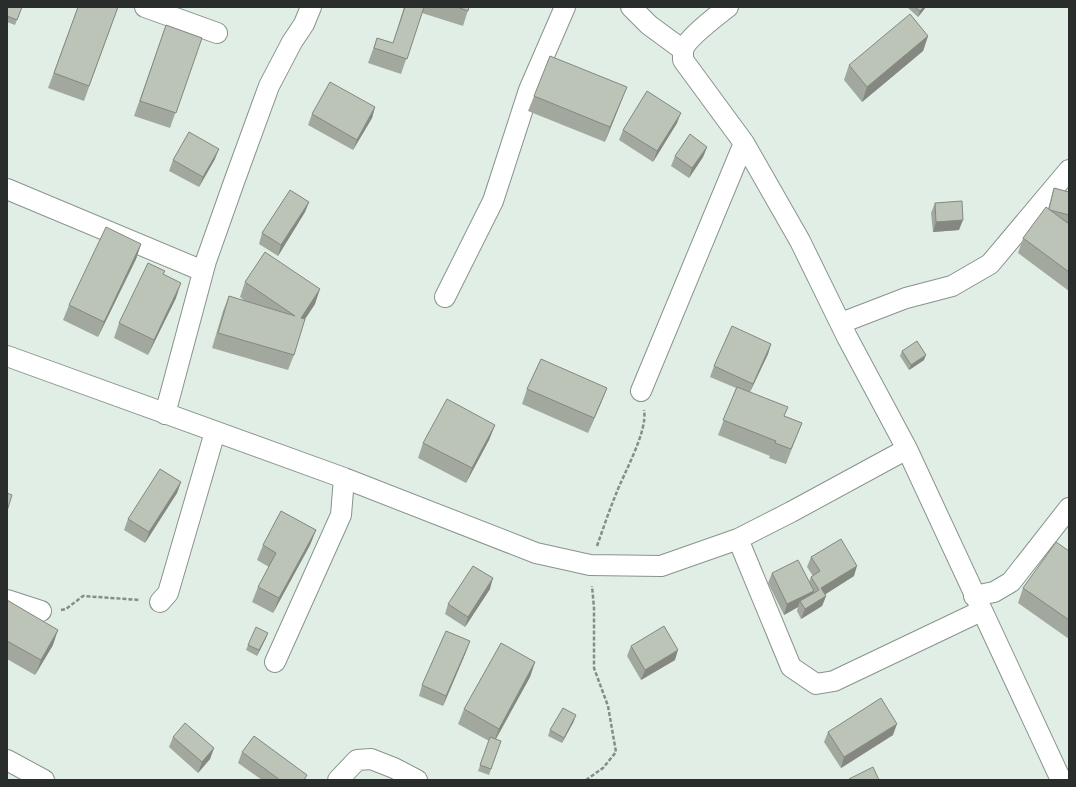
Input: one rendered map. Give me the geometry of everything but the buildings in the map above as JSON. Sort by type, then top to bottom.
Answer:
[{"type":"street","points":[[145,7],[217,33]]},
{"type":"street","points":[[165,414],[203,271],[269,86],[292,42],[304,24],[311,7]]},
{"type":"street","points":[[445,297],[494,201],[529,90],[565,7]]},
{"type":"street","points":[[631,7],[649,25],[683,50]]},
{"type":"street","points":[[728,7],[712,19],[691,40],[683,50],[683,60],[744,142],[800,241],[907,449],[1061,780]]},
{"type":"street","points":[[641,391],[744,142]]},
{"type":"street","points":[[841,323],[906,298],[952,286],[990,264],[1069,170]]},
{"type":"street","points":[[7,189],[203,271]]},
{"type":"street","points":[[7,356],[344,478],[536,553],[590,565],[661,566],[738,540],[907,449]]},
{"type":"street","points":[[160,602],[168,593],[216,432]]},
{"type":"street","points":[[275,662],[341,515],[344,478]]},
{"type":"street","points":[[738,540],[791,667],[816,684],[834,681],[978,603],[1011,582],[1069,508]]},
{"type":"street","points":[[7,600],[41,611]]},
{"type":"street","points":[[338,780],[357,760],[371,759],[394,768],[417,780]]},
{"type":"street","points":[[7,760],[44,780]]},
{"type":"path","points":[[586,780],[603,768],[616,752],[608,706],[594,668],[594,608],[590,565],[616,494],[640,438],[645,414],[641,391]]},
{"type":"path","points":[[41,611],[66,609],[83,596],[160,602]]}]
